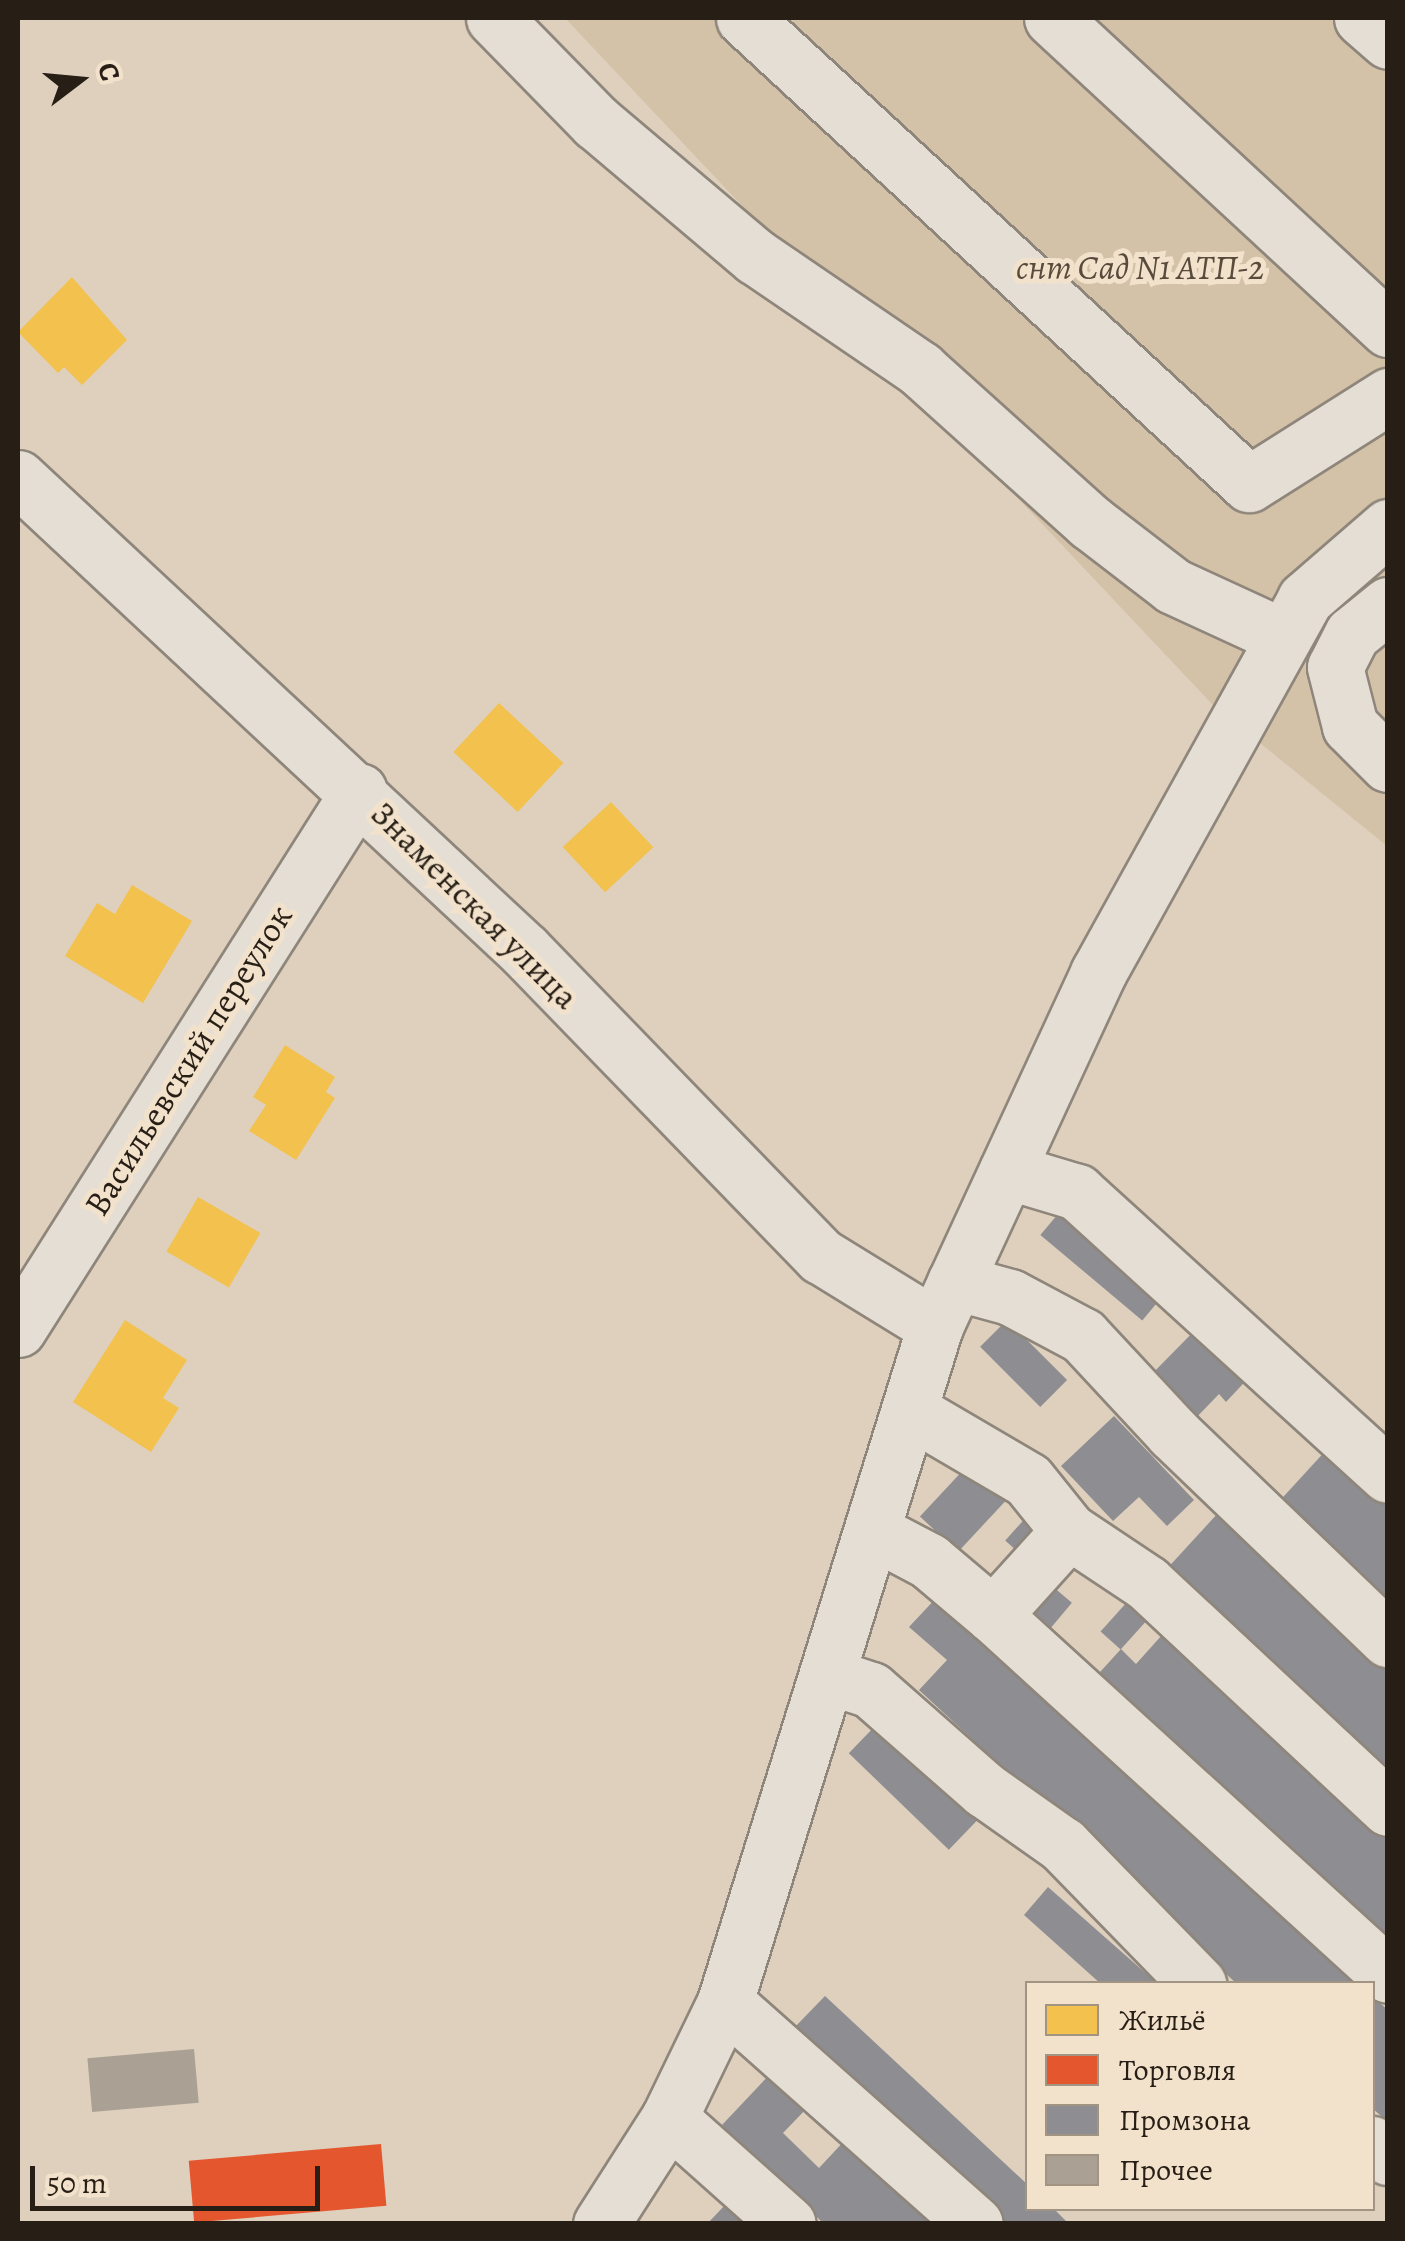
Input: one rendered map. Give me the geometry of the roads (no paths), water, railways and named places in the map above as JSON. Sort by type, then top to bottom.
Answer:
[{"type":"street","points":[[494,18],[596,122],[741,245],[920,369],[1090,522],[1173,586],[1284,637]]},
{"type":"street","points":[[744,18],[1250,484],[1388,396]]},
{"type":"street","points":[[1052,18],[1388,329]]},
{"type":"street","points":[[1362,18],[1388,41]]},
{"type":"street","name":"Знаменская улица","points":[[18,478],[226,678],[359,791],[821,1256],[945,1304],[1010,1297],[1083,1336],[1173,1433],[1388,1639]]},
{"type":"street","points":[[601,2224],[670,2118],[725,2002],[945,1304],[1098,973],[1305,599],[1388,527]]},
{"type":"street","points":[[1388,605],[1352,634],[1334,667],[1350,726],[1388,764]]},
{"type":"street","name":"Васильевский переулок","points":[[18,1329],[359,791]]},
{"type":"street","points":[[1007,1172],[1078,1192],[1388,1476]]},
{"type":"street","points":[[912,1412],[1028,1480],[1069,1532],[1147,1583],[1388,1808]]},
{"type":"street","points":[[874,1532],[929,1560],[993,1615],[1388,1975]]},
{"type":"street","points":[[993,1615],[1069,1532]]},
{"type":"street","points":[[828,1676],[871,1690],[985,1790],[1063,1846],[1195,1981]]},
{"type":"street","points":[[725,2002],[974,2224]]},
{"type":"street","points":[[670,2118],[788,2224]]},
{"type":"park label","name":"снт Сад N1 АТП-2","points":[[1140,267]]}]
